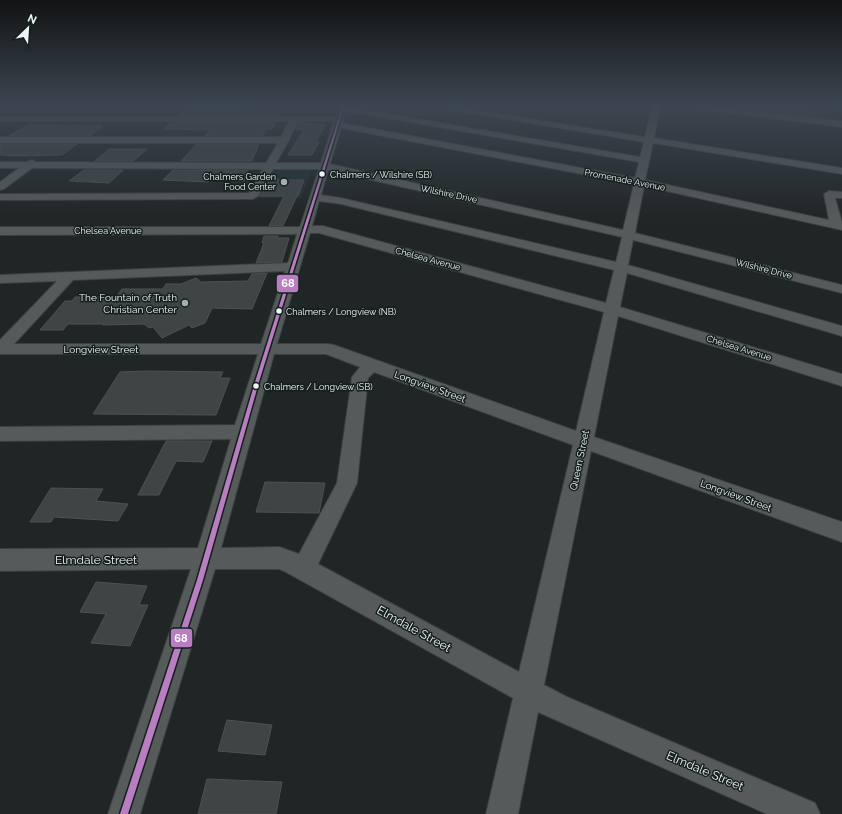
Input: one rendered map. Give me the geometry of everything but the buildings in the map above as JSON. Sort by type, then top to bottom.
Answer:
[{"type":"street","points":[[52,148],[57,145]]},
{"type":"street","points":[[0,197],[253,196],[281,145]]},
{"type":"street","points":[[124,814],[206,560],[243,432],[331,145]]},
{"type":"street","name":"Promenade Avenue","points":[[474,145],[839,226]]},
{"type":"street","points":[[556,145],[644,160]]},
{"type":"street","name":"Queen Street","points":[[502,814],[647,145]]},
{"type":"street","points":[[706,145],[842,163]]},
{"type":"street","points":[[744,151],[842,170]]},
{"type":"street","points":[[0,187],[41,157]]},
{"type":"street","name":"Wilshire Drive","points":[[0,165],[324,166],[627,234],[842,289]]},
{"type":"street","points":[[839,226],[829,194],[842,195]]},
{"type":"street","points":[[314,197],[341,201],[620,267],[842,331]]},
{"type":"street","name":"Chelsea Avenue","points":[[0,231],[293,231],[319,229],[611,309],[842,380]]},
{"type":"street","points":[[0,279],[293,267]]},
{"type":"street","points":[[0,349],[68,277]]},
{"type":"street","name":"Longview Street","points":[[0,349],[328,349],[842,532]]},
{"type":"street","points":[[304,569],[347,483],[360,377],[371,364]]},
{"type":"street","points":[[0,434],[243,432]]},
{"type":"street","name":"Elmdale Street","points":[[0,560],[206,560],[279,558],[291,562],[557,707],[804,814]]},
{"type":"shaded area","points":[[272,170],[312,170],[301,198],[257,198]]},
{"type":"transit line","name":"68","points":[[124,814],[200,580],[257,382],[331,145]]},
{"type":"place","name":"Chalmers / Wilshire (SB)","points":[[322,174]]},
{"type":"place","name":"Chalmers Garden Food Center","points":[[284,182]]},
{"type":"place","name":"The Fountain of Truth Christian Center","points":[[185,303]]},
{"type":"place","name":"Chalmers / Longview (NB)","points":[[279,311]]},
{"type":"place","name":"Chalmers / Longview (SB)","points":[[256,386]]}]
